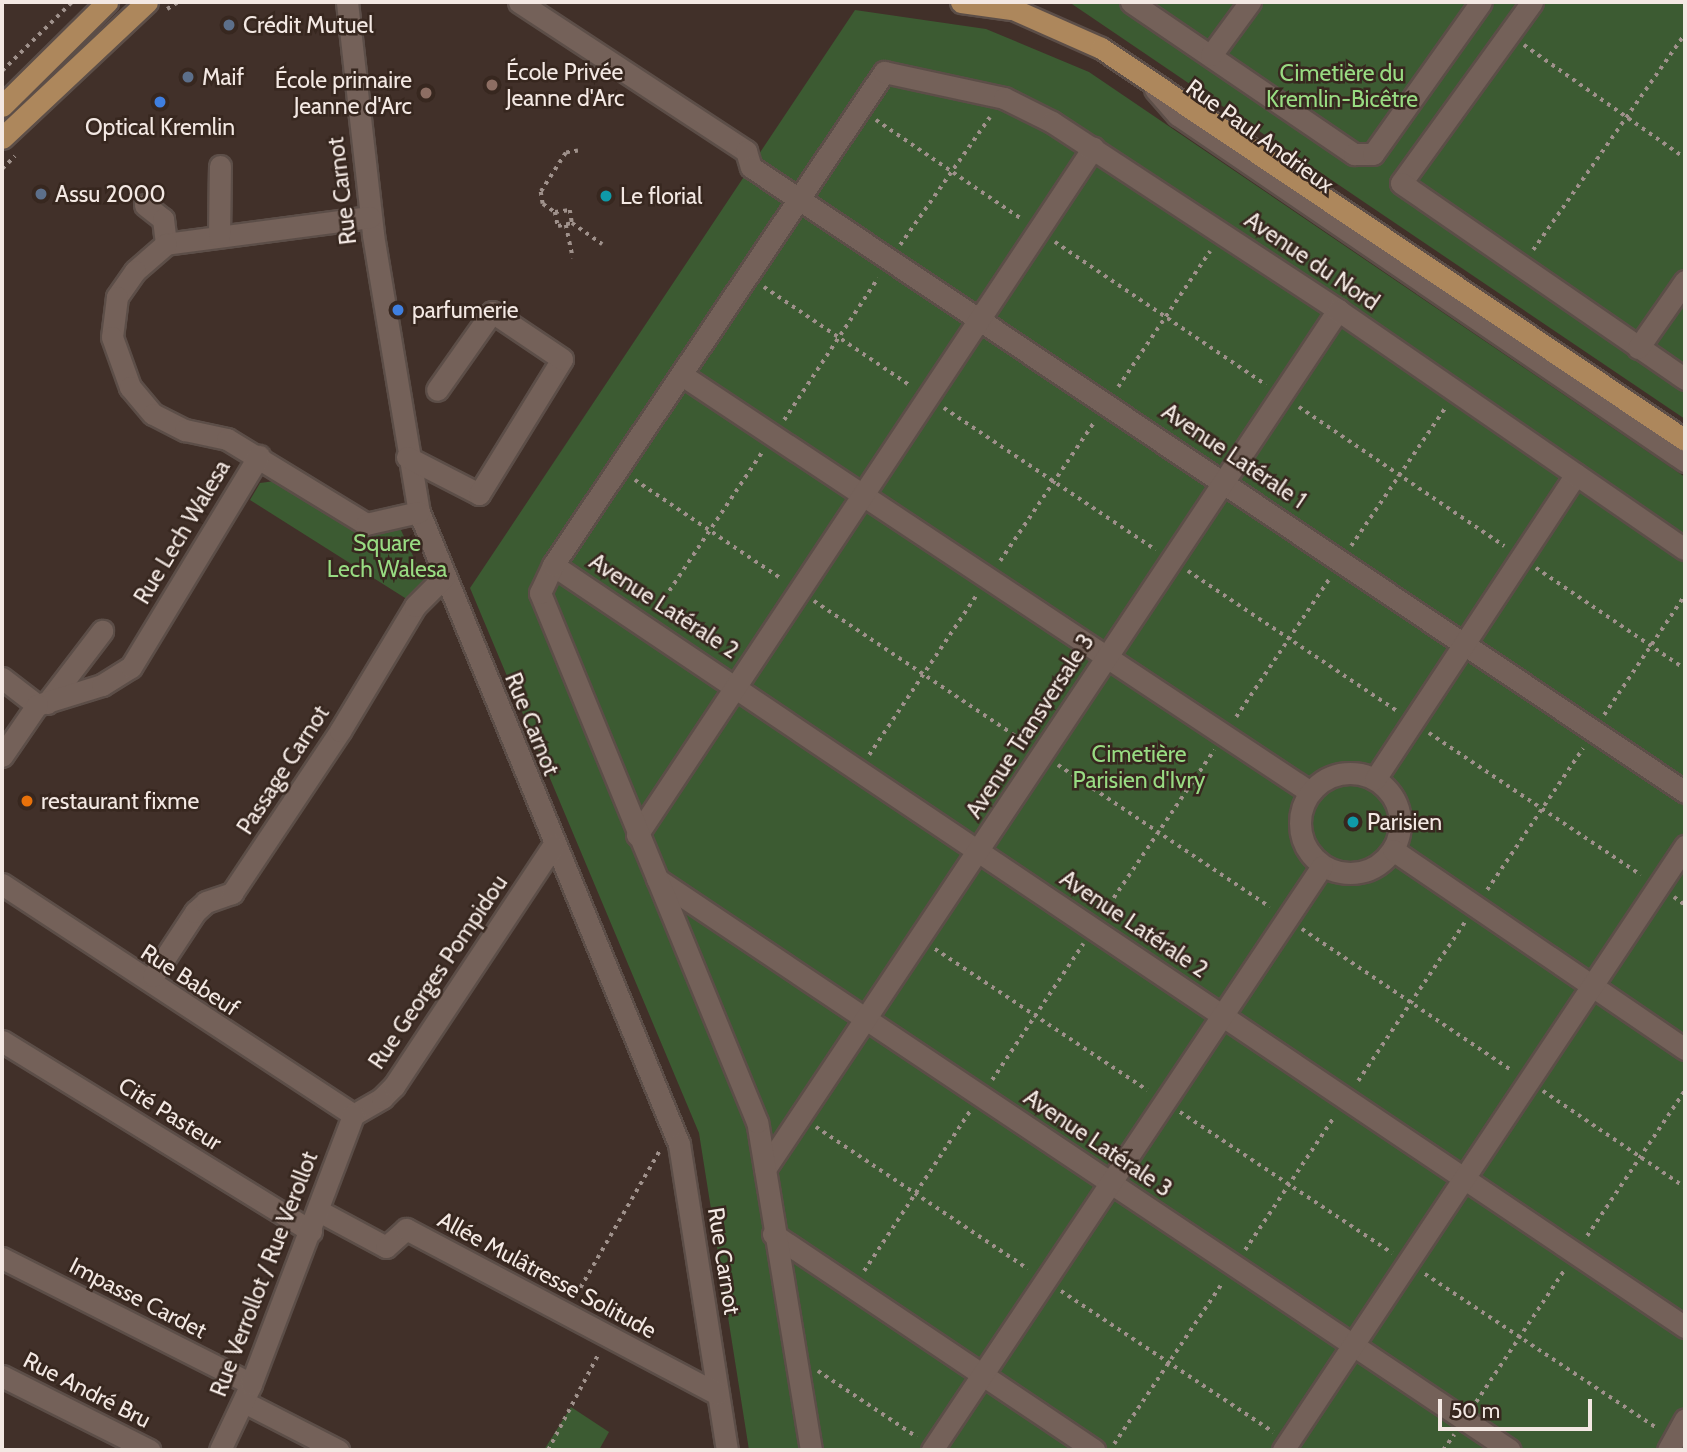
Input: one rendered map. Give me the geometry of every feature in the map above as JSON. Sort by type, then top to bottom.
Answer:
[{"type":"main road","points":[[2,106],[107,2]]},
{"type":"main road","points":[[2,138],[147,2]]},
{"type":"main road","points":[[961,2],[1005,6],[1101,48],[1142,75]]},
{"type":"main road","name":"Rue Paul Andrieux","points":[[1142,75],[1685,440]]},
{"type":"street","name":"Rue Carnot","points":[[347,2],[370,217],[418,512],[681,1152],[727,1450]]},
{"type":"street","name":"Avenue Latérale 1","points":[[519,2],[746,151],[751,167],[798,199],[1108,402],[1465,646],[1685,792]]},
{"type":"street","points":[[1131,2],[1354,154],[1373,154],[1480,2]]},
{"type":"street","points":[[1211,55],[1250,2]]},
{"type":"street","points":[[1532,2],[1401,183],[1685,379]]},
{"type":"street","name":"Avenue du Nord","points":[[798,199],[884,72],[1004,98],[1093,148],[1222,233],[1685,549]]},
{"type":"street","name":"Rue Paul Andrieux","points":[[1142,75],[1178,115],[1685,461]]},
{"type":"street","points":[[637,835],[739,686],[979,317],[1093,148]]},
{"type":"street","points":[[219,236],[220,166]]},
{"type":"street","points":[[798,199],[553,565],[540,593],[637,835],[757,1122],[773,1234],[811,1450]]},
{"type":"street","points":[[145,205],[163,219],[166,244]]},
{"type":"street","points":[[260,456],[227,439],[186,430],[153,414],[130,387],[120,364],[112,337],[117,297],[135,271],[166,244],[370,217]]},
{"type":"street","points":[[1638,348],[1685,281]]},
{"type":"street","name":"Avenue Transversale 3","points":[[765,1169],[981,850],[1170,559],[1338,310]]},
{"type":"street","points":[[407,457],[479,494],[562,359],[492,312],[437,390]]},
{"type":"street","points":[[682,375],[1104,659],[1310,792]]},
{"type":"street","name":"Rue Lech Walesa","points":[[42,704],[102,685],[131,667],[260,456],[366,524],[418,512]]},
{"type":"street","points":[[1375,779],[1576,474]]},
{"type":"street","name":"Avenue Latérale 2","points":[[553,565],[739,686],[1685,1327]]},
{"type":"street","name":"Passage Carnot","points":[[153,976],[195,912],[206,902],[232,894],[340,732],[415,606],[444,577]]},
{"type":"street","points":[[2,756],[102,631]]},
{"type":"street","points":[[2,678],[42,704]]},
{"type":"street","points":[[1340,774],[1375,779],[1396,803],[1399,835],[1393,850],[1369,870],[1345,873],[1322,866],[1306,847],[1300,823],[1310,792],[1340,774]]},
{"type":"street","name":"Rue Georges Pompidou","points":[[353,1115],[382,1098],[394,1086],[554,846]]},
{"type":"street","points":[[1283,1450],[1685,846]]},
{"type":"street","points":[[1393,850],[1685,1049]]},
{"type":"street","points":[[933,1449],[1322,866]]},
{"type":"street","name":"Avenue Latérale 3","points":[[657,879],[1510,1450]]},
{"type":"street","name":"Rue Babeuf","points":[[2,884],[353,1115]]},
{"type":"street","name":"Cité Pasteur","points":[[2,1041],[311,1231]]},
{"type":"street","name":"Rue Verrollot / Rue Verollot","points":[[220,1450],[248,1393],[319,1211],[353,1115]]},
{"type":"street","name":"Allée Mulâtresse Solitude","points":[[319,1211],[386,1247],[406,1230],[607,1339],[717,1394]]},
{"type":"street","points":[[773,1234],[1094,1450]]},
{"type":"street","name":"Impasse Cardet","points":[[2,1258],[248,1393],[338,1450]]},
{"type":"street","name":"Rue André Bru","points":[[2,1377],[149,1450]]},
{"type":"street","points":[[1671,1445],[1685,1419]]},
{"type":"path","points":[[2,71],[72,2]]},
{"type":"path","points":[[1508,34],[1685,158]]},
{"type":"path","points":[[1521,266],[1685,34]]},
{"type":"path","points":[[646,626],[891,259],[1004,98]]},
{"type":"path","points":[[578,151],[566,153],[541,192],[543,204],[555,212],[569,210],[572,223],[602,244]]},
{"type":"path","points":[[555,212],[558,226],[572,223]]},
{"type":"path","points":[[566,225],[573,258]]},
{"type":"path","points":[[860,768],[1222,233]]},
{"type":"path","points":[[748,276],[1685,905]]},
{"type":"path","points":[[618,469],[1685,1187]]},
{"type":"path","points":[[1110,1450],[1685,595]]},
{"type":"path","points":[[921,939],[1407,1262],[1671,1445]]},
{"type":"path","points":[[853,1287],[979,1096]]},
{"type":"path","points":[[565,1315],[672,1130]]},
{"type":"path","points":[[548,1450],[607,1339]]},
{"type":"path","points":[[796,1366],[810,1366],[933,1449]]},
{"type":"green space","name":"Cimetière du Kremlin-Bicêtre","points":[[1069,2],[1685,2],[1685,419],[1364,202]]},
{"type":"green space","name":"Cimetière Parisien d'Ivry","points":[[855,10],[986,29],[1089,72],[1685,477],[1685,1450],[749,1450],[699,1133],[470,588]]},
{"type":"green space","name":"Square Lech Walesa","points":[[275,481],[363,536],[400,528],[429,590],[413,603],[250,500],[260,483]]},
{"type":"green space","points":[[571,1407],[609,1432],[599,1450],[544,1450]]},
{"type":"place","name":"Crédit Mutuel","points":[[229,25]]},
{"type":"place","name":"Maif","points":[[188,77]]},
{"type":"place","name":"École Privée Jeanne d'Arc","points":[[492,85]]},
{"type":"place","name":"École primaire Jeanne d'Arc","points":[[426,93]]},
{"type":"place","name":"Optical Kremlin","points":[[160,102]]},
{"type":"place","name":"Assu 2000","points":[[41,194]]},
{"type":"place","name":"Le florial","points":[[606,196]]},
{"type":"place","name":"parfumerie","points":[[398,310]]},
{"type":"place","name":"restaurant fixme","points":[[27,801]]},
{"type":"place","name":"Parisien","points":[[1353,822]]}]
